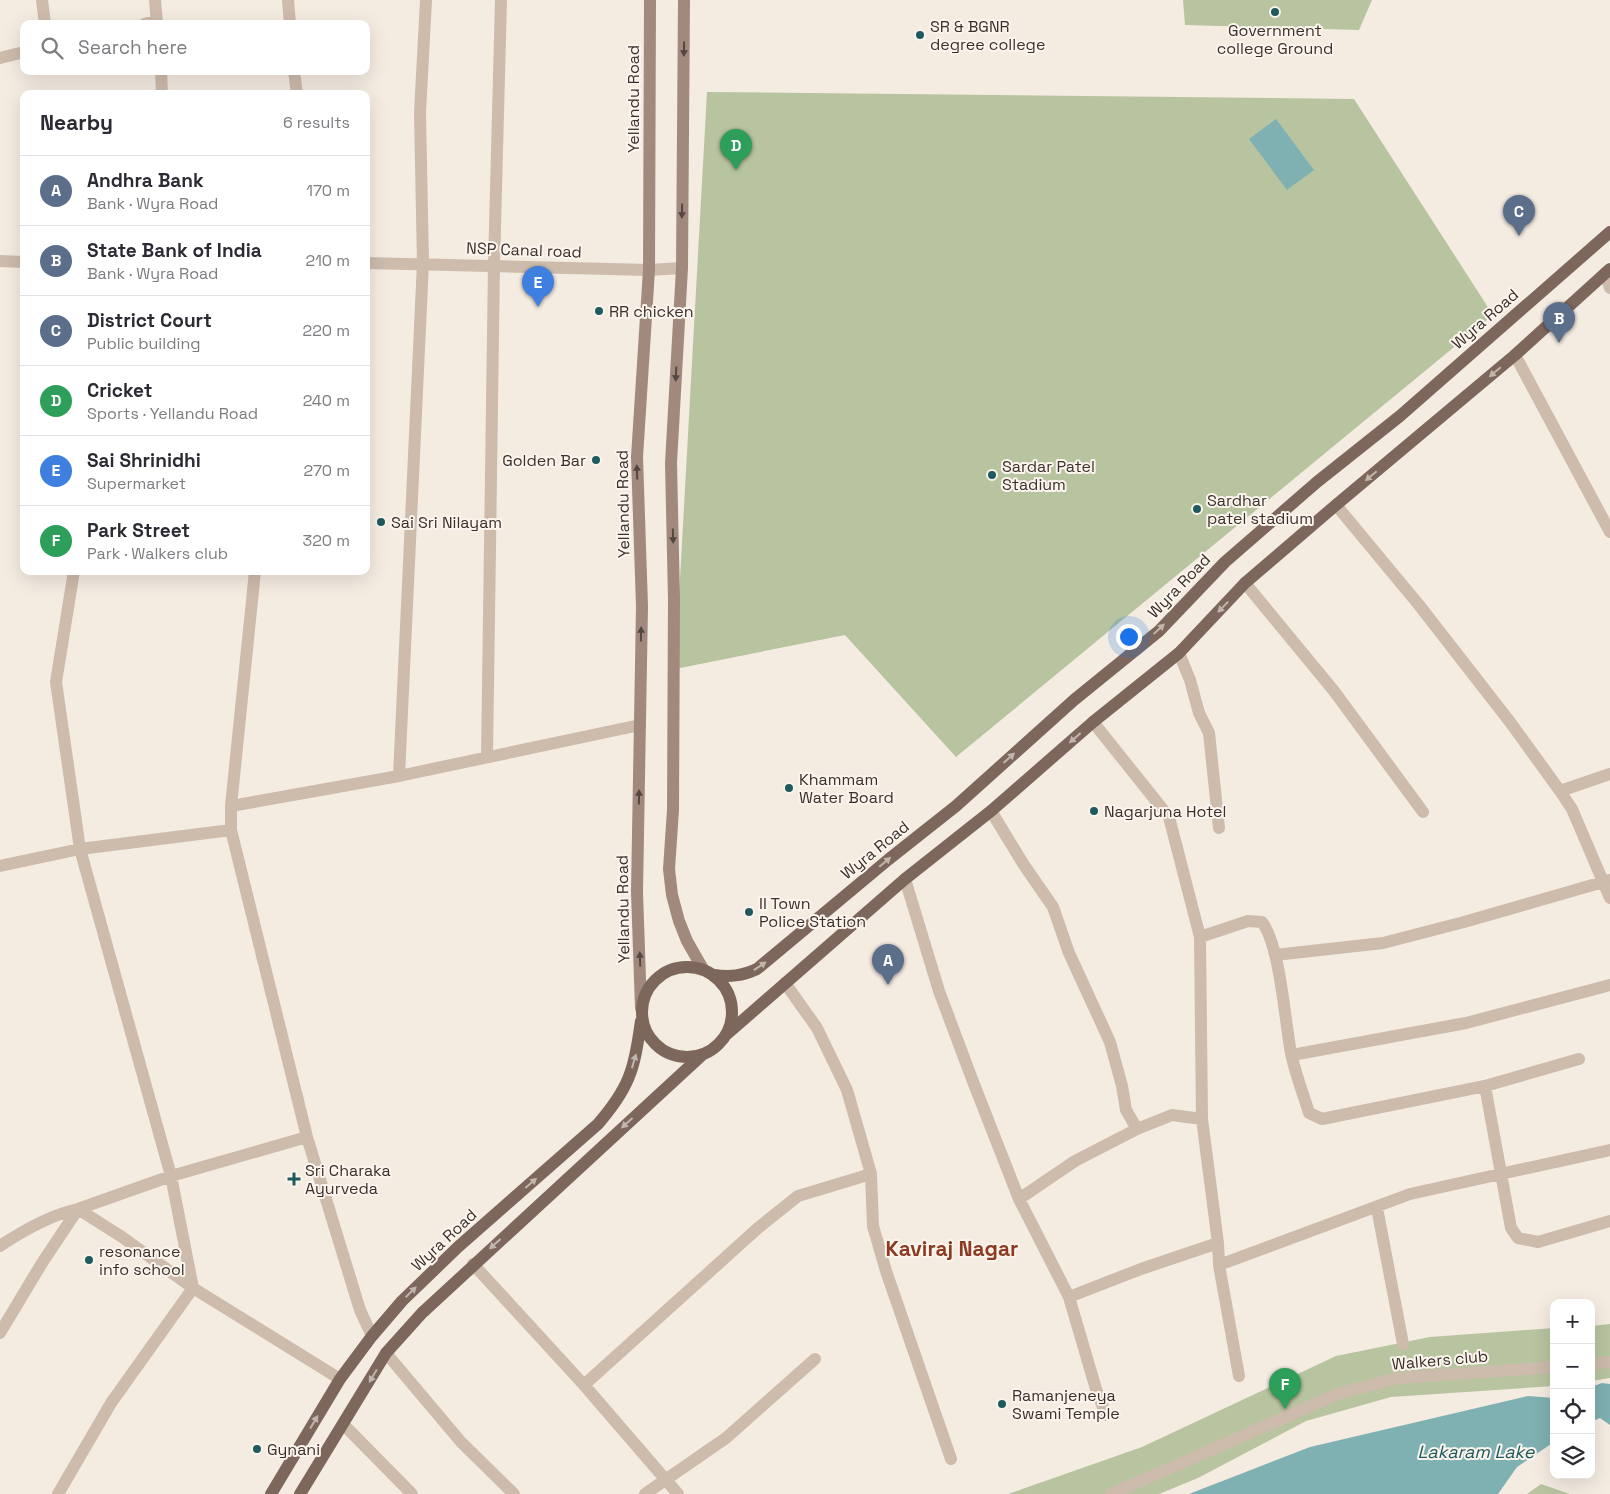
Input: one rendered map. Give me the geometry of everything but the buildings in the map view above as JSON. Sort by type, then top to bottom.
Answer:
[{"type":"main road","name":"Yellandu Road","points":[[641,1008],[637,892],[642,606],[637,457],[649,270],[650,0]]},
{"type":"main road","points":[[684,0],[682,268],[672,463],[674,609],[673,810],[669,869],[672,895],[687,941],[708,972],[726,990],[732,1008],[731,1022],[726,1034]]},
{"type":"main road","name":"Wyra Road","points":[[702,1055],[687,1058],[672,1055],[658,1048],[647,1036],[642,1021],[641,1008],[644,994],[652,982],[663,973],[675,968],[690,966],[727,977],[743,975],[757,969],[956,806],[1074,700],[1159,631],[1225,562],[1317,482],[1400,416],[1610,232]]},
{"type":"main road","points":[[300,1494],[386,1354],[422,1312],[473,1264],[702,1055],[712,1050],[726,1034],[905,879],[991,811],[1093,722],[1179,653],[1245,583],[1515,355],[1608,271]]},
{"type":"main road","name":"Wyra Road","points":[[271,1494],[340,1379],[402,1300],[458,1247],[598,1124],[615,1103],[629,1078],[642,1021]]},
{"type":"street","points":[[42,0],[44,20]]},
{"type":"street","points":[[152,20],[155,0]]},
{"type":"street","points":[[288,0],[290,20]]},
{"type":"street","points":[[399,776],[423,263],[420,113],[426,0]]},
{"type":"street","points":[[487,756],[494,265],[502,0]]},
{"type":"street","points":[[0,58],[20,53]]},
{"type":"street","points":[[160,75],[162,90]]},
{"type":"street","points":[[294,75],[296,90]]},
{"type":"street","points":[[0,261],[20,262]]},
{"type":"street","name":"NSP Canal road","points":[[370,263],[649,270],[682,268]]},
{"type":"street","points":[[1608,271],[1610,288]]},
{"type":"street","points":[[1515,355],[1610,532]]},
{"type":"street","points":[[1336,505],[1425,613],[1510,722],[1560,791],[1572,809],[1607,881],[1610,898]]},
{"type":"street","points":[[58,1494],[111,1402],[193,1288],[171,1176],[80,849],[56,682],[73,575]]},
{"type":"street","points":[[255,575],[231,806],[231,830],[307,1137],[360,1310],[372,1336]]},
{"type":"street","points":[[1245,583],[1334,691],[1423,812]]},
{"type":"street","points":[[1179,653],[1190,680],[1199,713],[1209,733],[1219,828]]},
{"type":"street","points":[[1093,722],[1169,817],[1200,937],[1202,1119],[1218,1243],[1219,1265],[1239,1376]]},
{"type":"street","points":[[231,806],[399,776],[640,725]]},
{"type":"street","points":[[1560,791],[1610,774]]},
{"type":"street","points":[[991,811],[1024,865],[1053,907],[1069,953],[1110,1042],[1122,1086],[1126,1110],[1136,1129]]},
{"type":"street","points":[[0,866],[80,849],[231,830]]},
{"type":"street","points":[[905,879],[939,991],[1019,1198],[1069,1297],[1096,1389],[1106,1415]]},
{"type":"street","points":[[1275,955],[1383,943],[1607,881]]},
{"type":"street","points":[[1200,937],[1248,921],[1262,922],[1266,927],[1275,955],[1292,1055],[1308,1113],[1322,1119],[1485,1086],[1580,1059]]},
{"type":"street","points":[[785,983],[817,1028],[847,1090],[871,1174],[873,1226],[886,1271],[951,1459]]},
{"type":"street","points":[[1292,1055],[1466,1023],[1610,985]]},
{"type":"street","points":[[1485,1086],[1511,1228],[1518,1238],[1538,1242],[1610,1221]]},
{"type":"street","points":[[1019,1198],[1075,1161],[1136,1129],[1172,1115],[1202,1119]]},
{"type":"street","points":[[0,1246],[22,1232],[68,1211],[171,1176],[307,1137]]},
{"type":"street","points":[[1219,1265],[1377,1208],[1410,1194],[1610,1150]]},
{"type":"street","points":[[584,1385],[758,1228],[798,1196],[832,1184],[871,1174]]},
{"type":"street","points":[[1377,1208],[1403,1344]]},
{"type":"street","points":[[78,1209],[122,1237],[193,1288],[340,1379]]},
{"type":"street","points":[[0,1333],[42,1262],[78,1209]]},
{"type":"street","points":[[1069,1297],[1218,1243]]},
{"type":"street","points":[[473,1264],[584,1385],[678,1494]]},
{"type":"street","points":[[386,1354],[460,1442],[514,1494]]},
{"type":"street","points":[[645,1494],[726,1438],[815,1359]]},
{"type":"street","points":[[1595,1364],[1610,1362]]},
{"type":"street","name":"Walkers club","points":[[1111,1494],[1340,1393],[1398,1378],[1550,1367]]},
{"type":"street","points":[[343,1424],[412,1494]]},
{"type":"green space","name":"Government college Ground","points":[[1183,0],[1372,0],[1359,30],[1185,25]]},
{"type":"green space","name":"Sardar Patel Stadium","points":[[707,92],[1354,99],[1493,315],[956,757],[845,635],[675,669]]},
{"type":"green space","points":[[1610,1324],[1610,1378],[1595,1380],[1595,1344],[1595,1326]]},
{"type":"green space","points":[[1550,1328],[1550,1386],[1391,1397],[1306,1421],[1198,1478],[1159,1494],[1008,1494],[1142,1447],[1336,1356],[1430,1337]]},
{"type":"green space","points":[[1541,1484],[1570,1494],[1527,1494]]},
{"type":"water","points":[[1276,119],[1314,170],[1287,190],[1249,139]]},
{"type":"water","points":[[1602,1383],[1610,1384],[1610,1425],[1600,1418],[1595,1420],[1595,1386]]},
{"type":"water","name":"Lakaram Lake","points":[[1528,1396],[1550,1398],[1550,1445],[1517,1467],[1498,1494],[1189,1494],[1310,1447]]},
{"type":"place","name":"Government college Ground","points":[[1275,12]]},
{"type":"place","name":"SR & BGNR degree college","points":[[920,35]]},
{"type":"place","name":"Cricket","points":[[736,170]]},
{"type":"place","name":"District Court","points":[[1519,236]]},
{"type":"place","name":"Sai Shrinidhi","points":[[538,307]]},
{"type":"place","name":"RR chicken","points":[[599,311]]},
{"type":"place","name":"State Bank of India","points":[[1559,343]]},
{"type":"place","name":"Golden Bar","points":[[596,460]]},
{"type":"place","name":"Sardar Patel Stadium","points":[[992,475]]},
{"type":"place","name":"Sardhar patel stadium","points":[[1197,509]]},
{"type":"place","name":"Sai Sri Nilayam","points":[[381,522]]},
{"type":"place","name":"Khammam Water Board","points":[[789,788]]},
{"type":"place","name":"Nagarjuna Hotel","points":[[1094,811]]},
{"type":"place","name":"II Town Police Station","points":[[749,912]]},
{"type":"place","name":"Andhra Bank","points":[[888,985]]},
{"type":"place","name":"Sri Charaka Ayurveda","points":[[294,1179]]},
{"type":"place","name":"resonance info school","points":[[89,1260]]},
{"type":"place","name":"Ramanjeneya Swami Temple","points":[[1002,1404]]},
{"type":"place","name":"Park Street","points":[[1285,1409]]},
{"type":"place","name":"Gynani","points":[[257,1449]]},
{"type":"district","name":"Kaviraj Nagar","points":[[952,1248]]}]
